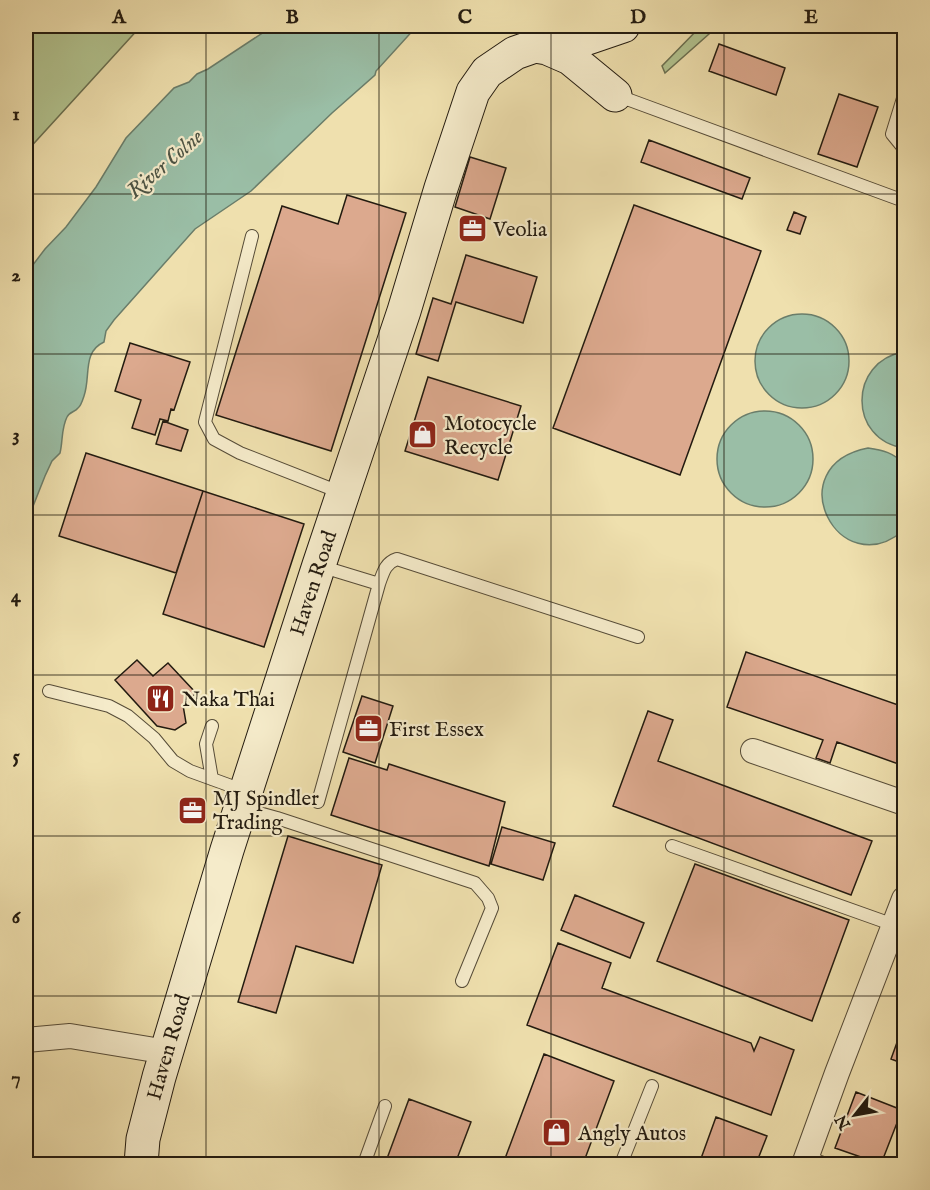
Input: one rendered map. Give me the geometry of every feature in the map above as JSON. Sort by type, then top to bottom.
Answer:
[{"type":"street","name":"Haven Road","points":[[141,1164],[143,1139],[167,1052],[243,800],[404,311],[473,92],[488,72],[515,53],[535,46],[547,48],[582,40],[623,26]]},
{"type":"street","points":[[547,48],[570,58],[615,95]]},
{"type":"street","points":[[753,751],[904,803]]},
{"type":"street","points":[[813,1162],[837,1073],[904,899]]},
{"type":"street","points":[[26,1040],[70,1036],[167,1052]]},
{"type":"lane","points":[[615,95],[904,201]]},
{"type":"lane","points":[[904,95],[892,134],[904,146]]},
{"type":"lane","points":[[252,236],[205,422],[214,439],[240,453],[343,494]]},
{"type":"lane","points":[[318,802],[379,584],[385,567],[390,561],[397,559],[638,637]]},
{"type":"lane","points":[[319,565],[379,584]]},
{"type":"lane","points":[[49,691],[109,706],[128,716],[154,738],[173,761],[190,771],[212,779],[243,800],[288,822],[475,883],[488,898],[492,908],[462,981]]},
{"type":"lane","points":[[212,726],[206,744],[212,779]]},
{"type":"lane","points":[[672,846],[894,925]]},
{"type":"lane","points":[[621,1164],[652,1086]]},
{"type":"lane","points":[[364,1164],[386,1106]]},
{"type":"shaded area","points":[[26,26],[141,26],[26,152]]},
{"type":"shaded area","points":[[701,26],[718,26],[665,73],[662,66]]},
{"type":"water","name":"River Colne","points":[[273,26],[417,26],[376,71],[375,75],[251,191],[195,229],[114,320],[106,331],[104,342],[97,346],[90,358],[82,401],[79,407],[67,417],[60,453],[52,461],[26,524],[26,274],[96,187],[126,138],[174,88],[189,82],[197,74]]},
{"type":"water","points":[[802,314],[820,318],[835,328],[845,343],[849,361],[845,379],[835,394],[820,404],[802,408],[784,404],[769,394],[759,379],[755,361],[759,343],[769,328],[784,318]]},
{"type":"water","points":[[904,352],[904,448],[886,442],[872,431],[865,416],[862,400],[865,384],[872,370],[886,358]]},
{"type":"water","points":[[756,411],[774,411],[792,419],[805,432],[813,450],[810,478],[792,499],[774,507],[756,507],[738,499],[725,486],[717,468],[717,450],[725,432],[738,419]]},
{"type":"water","points":[[868,448],[888,453],[904,464],[904,530],[880,543],[858,543],[840,533],[828,517],[822,497],[826,476],[841,459]]},
{"type":"building","points":[[719,44],[785,68],[776,95],[709,71]]},
{"type":"building","points":[[839,94],[878,107],[857,167],[818,154]]},
{"type":"building","points":[[649,140],[750,178],[742,199],[641,162]]},
{"type":"building","points":[[470,157],[506,168],[490,219],[455,207]]},
{"type":"building","points":[[347,195],[406,213],[331,451],[216,415],[282,206],[338,224]]},
{"type":"building","points":[[634,205],[761,251],[680,475],[553,428]]},
{"type":"building","points":[[794,212],[806,217],[800,234],[787,230]]},
{"type":"building","points":[[466,255],[537,277],[523,323],[456,302],[438,361],[416,354],[433,298],[451,304]]},
{"type":"building","points":[[130,343],[190,362],[174,410],[171,409],[168,421],[160,419],[155,435],[132,428],[141,400],[115,391]]},
{"type":"building","points":[[428,377],[521,406],[498,480],[405,451]]},
{"type":"building","points":[[163,421],[188,430],[181,451],[156,444]]},
{"type":"building","points":[[86,453],[203,491],[176,573],[59,536]]},
{"type":"building","points":[[203,491],[304,524],[264,647],[163,614]]},
{"type":"building","points":[[746,652],[904,707],[904,766],[837,742],[830,763],[816,758],[823,740],[727,707]]},
{"type":"building","name":"Naka Thai","points":[[137,660],[153,676],[168,663],[196,693],[183,705],[186,723],[175,730],[157,726],[115,680]]},
{"type":"building","name":"First Essex","points":[[362,696],[393,706],[375,763],[343,752]]},
{"type":"building","points":[[648,711],[673,720],[658,761],[872,841],[851,895],[613,806]]},
{"type":"building","points":[[349,758],[387,770],[389,764],[505,802],[489,866],[331,815]]},
{"type":"building","points":[[502,827],[555,843],[543,880],[491,864]]},
{"type":"building","points":[[288,836],[382,865],[353,963],[296,946],[276,1013],[238,1002]]},
{"type":"building","points":[[695,864],[849,920],[812,1021],[657,961]]},
{"type":"building","points":[[575,895],[644,923],[630,958],[561,930]]},
{"type":"building","points":[[558,943],[611,963],[602,988],[751,1043],[754,1051],[760,1037],[794,1050],[771,1115],[527,1025]]},
{"type":"building","points":[[904,1023],[904,1064],[891,1059]]},
{"type":"building","points":[[544,1054],[614,1081],[583,1164],[503,1164]]},
{"type":"building","points":[[856,1092],[902,1110],[881,1164],[835,1148]]},
{"type":"building","points":[[409,1099],[471,1122],[455,1164],[385,1164]]},
{"type":"building","points":[[716,1117],[767,1136],[756,1164],[699,1164]]},
{"type":"place","name":"Veolia","points":[[472,229]]},
{"type":"place","name":"Motocycle Recycle","points":[[423,435]]},
{"type":"place","name":"Naka Thai","points":[[161,699]]},
{"type":"place","name":"First Essex","points":[[368,729]]},
{"type":"place","name":"MJ Spindler Trading","points":[[192,810]]},
{"type":"place","name":"Angly Autos","points":[[557,1133]]}]
